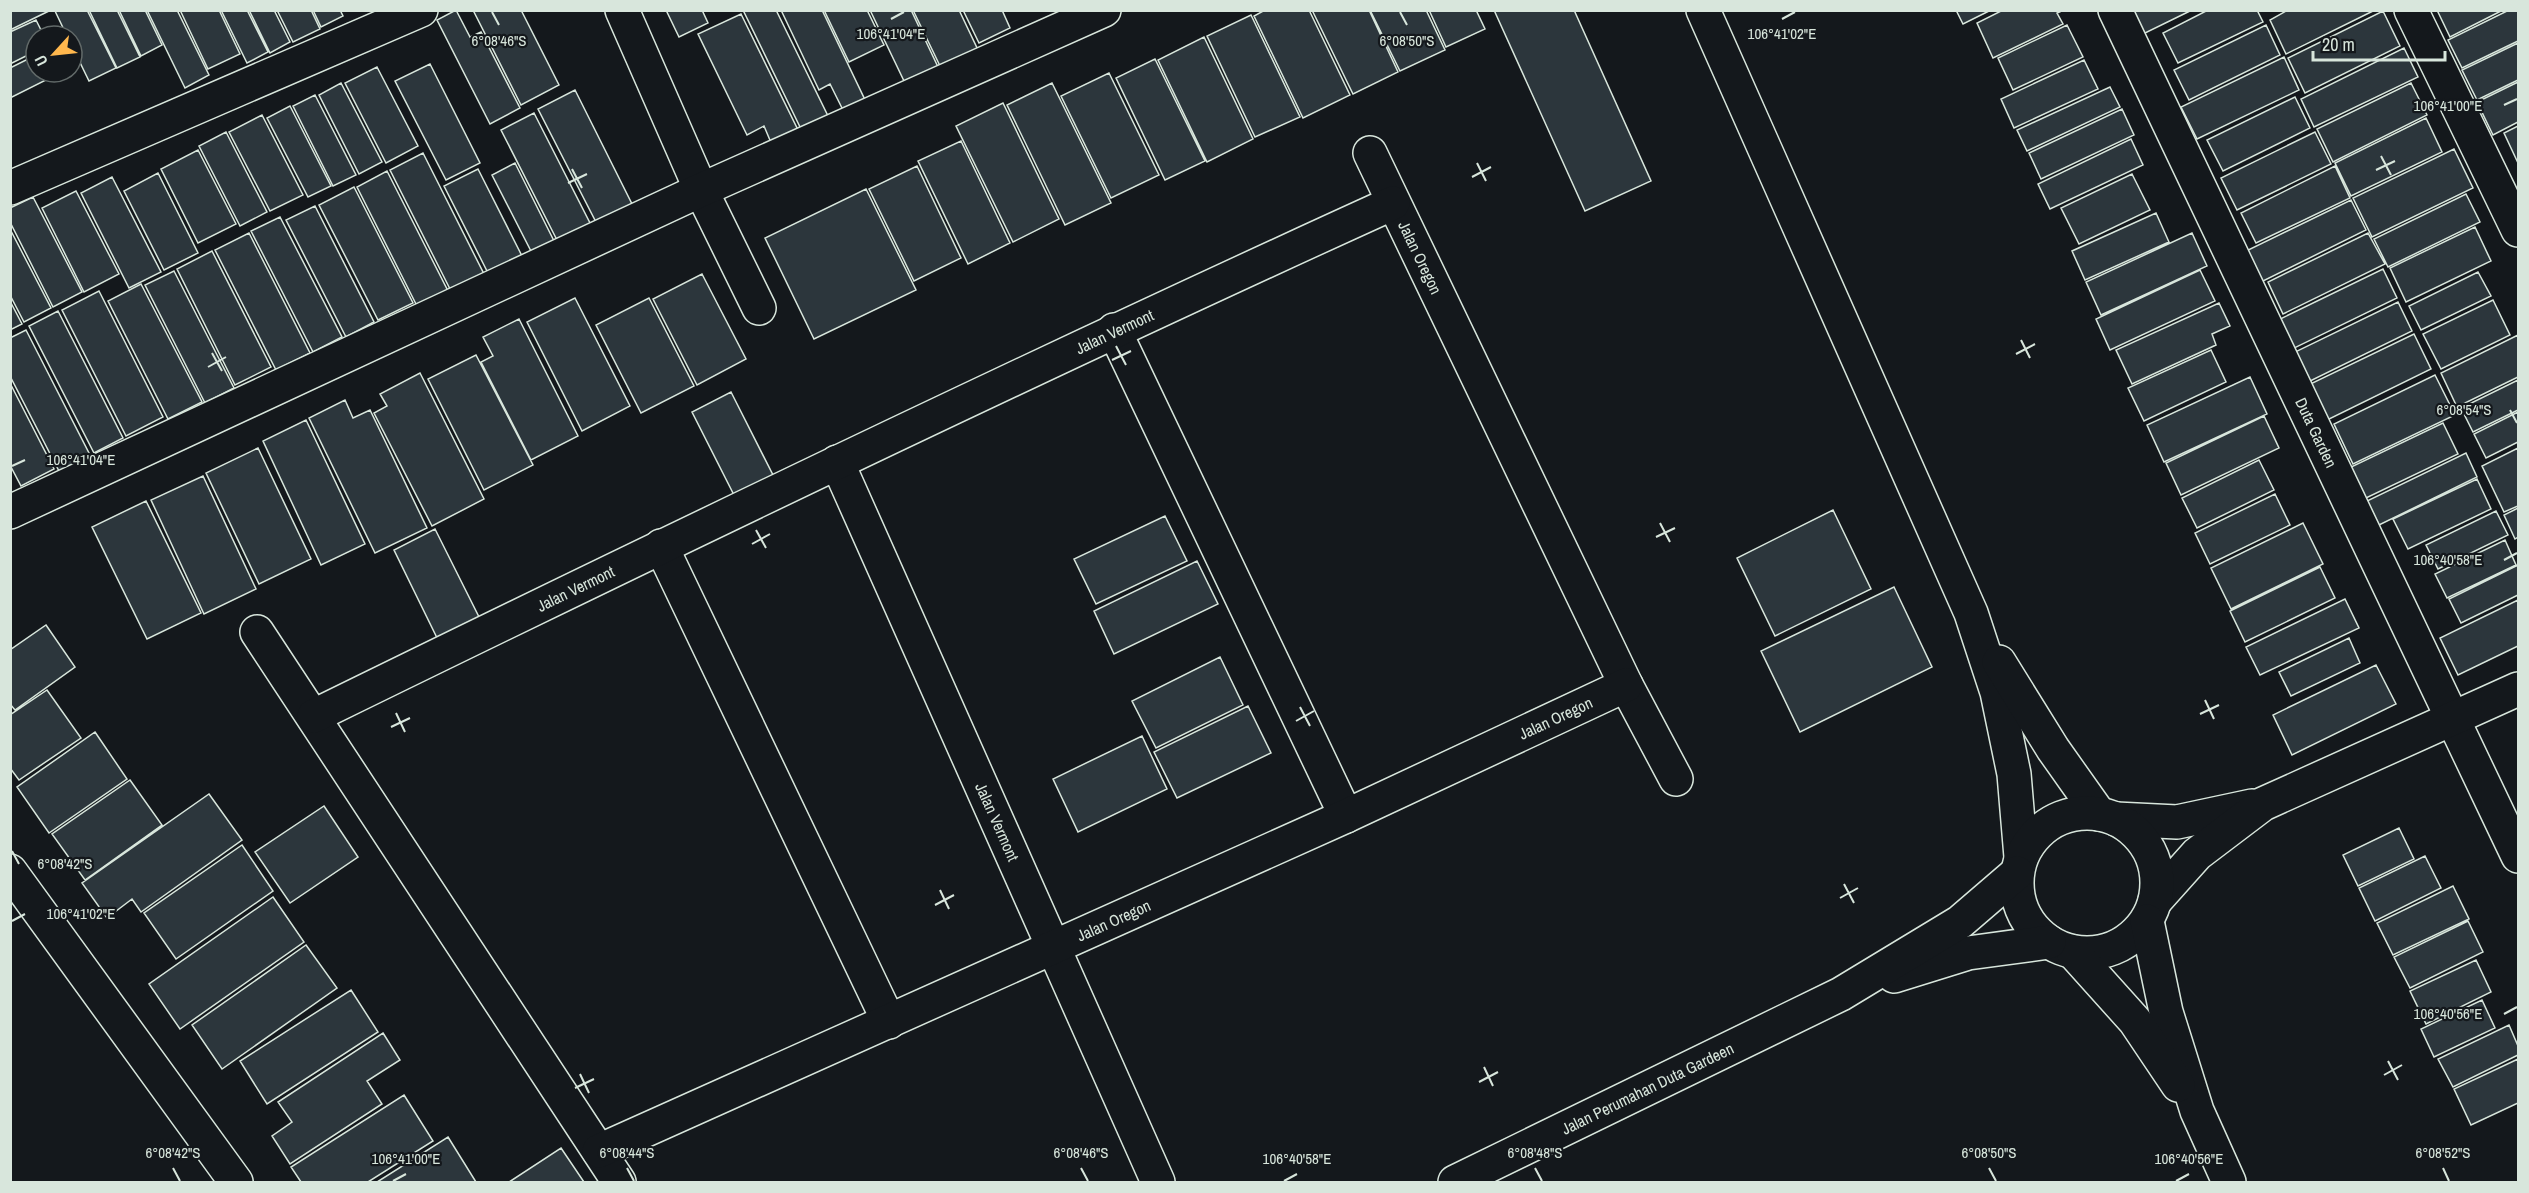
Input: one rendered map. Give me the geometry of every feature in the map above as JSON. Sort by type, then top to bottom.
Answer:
[{"type":"street","points":[[10,188],[421,10]]},
{"type":"street","points":[[622,10],[701,190],[759,308]]},
{"type":"street","points":[[10,512],[701,190],[1104,10]]},
{"type":"street","points":[[1702,10],[1971,613],[1997,692],[2014,774],[2019,865],[2018,899],[2029,924],[2061,947],[2135,1021],[2197,1111]]},
{"type":"street","name":"Duta Garden","points":[[2115,10],[2518,856]]},
{"type":"street","points":[[2411,10],[2518,230]]},
{"type":"street","name":"Jalan Oregon","points":[[1371,153],[1626,685],[1676,779]]},
{"type":"street","name":"Jalan Vermont","points":[[314,716],[661,546],[1114,330],[1393,203]]},
{"type":"street","points":[[1114,330],[1346,816]]},
{"type":"street","name":"Jalan Vermont","points":[[837,462],[1158,1182]]},
{"type":"street","points":[[661,546],[889,1022]]},
{"type":"street","points":[[1971,613],[2053,749],[2108,816],[2133,830],[2145,843],[2154,860],[2158,880],[2151,911],[2166,1012],[2197,1111],[2229,1182]]},
{"type":"street","points":[[256,632],[314,716],[619,1182]]},
{"type":"street","name":"Jalan Oregon","points":[[599,1151],[1053,949],[1346,816],[1626,685]]},
{"type":"street","points":[[2019,865],[2034,836],[2052,821],[2075,813],[2177,822],[2262,804],[2518,689]]},
{"type":"street","points":[[2061,947],[2090,954],[2123,945],[2197,854],[2262,804]]},
{"type":"street","name":"Jalan Perumahan Duta Gardeen","points":[[1455,1182],[1841,993],[1960,922],[2019,865]]},
{"type":"street","points":[[10,871],[236,1182]]},
{"type":"street","name":"Jalan Perumahan Duta Gardeen","points":[[1841,993],[1968,952],[2061,947]]},
{"type":"building","points":[[10,10],[51,10],[10,30]]},
{"type":"building","points":[[87,10],[116,68],[89,81],[84,71],[84,24],[61,24],[55,11]]},
{"type":"building","points":[[89,10],[117,10],[140,57],[117,68]]},
{"type":"building","points":[[119,10],[145,10],[162,45],[141,56]]},
{"type":"building","points":[[147,10],[177,10],[209,75],[185,88]]},
{"type":"building","points":[[180,10],[219,10],[240,54],[208,69]]},
{"type":"building","points":[[221,10],[247,10],[268,52],[247,63]]},
{"type":"building","points":[[249,10],[274,10],[290,42],[270,53]]},
{"type":"building","points":[[277,10],[311,10],[320,29],[293,42]]},
{"type":"building","points":[[313,10],[340,10],[343,16],[321,27]]},
{"type":"building","points":[[456,10],[470,37],[481,32],[520,108],[490,124],[437,20]]},
{"type":"building","points":[[473,10],[521,10],[559,85],[521,105]]},
{"type":"building","points":[[666,10],[702,10],[708,23],[679,37]]},
{"type":"building","points":[[743,10],[776,10],[828,116],[801,129]]},
{"type":"building","points":[[781,10],[822,10],[866,102],[844,112],[830,84],[819,90]]},
{"type":"building","points":[[824,10],[867,10],[884,45],[849,62]]},
{"type":"building","points":[[870,10],[911,10],[938,67],[905,83]]},
{"type":"building","points":[[913,10],[959,10],[978,50],[941,68]]},
{"type":"building","points":[[963,10],[1002,10],[1010,28],[979,43]]},
{"type":"building","points":[[1265,10],[1309,10],[1350,95],[1303,118],[1254,16]]},
{"type":"building","points":[[1312,10],[1369,10],[1398,72],[1353,94]]},
{"type":"building","points":[[1370,10],[1426,10],[1445,50],[1400,71]]},
{"type":"building","points":[[1429,10],[1476,10],[1485,29],[1446,47]]},
{"type":"building","points":[[1494,10],[1574,10],[1651,181],[1585,211]]},
{"type":"building","points":[[1956,10],[1991,10],[1963,24]]},
{"type":"building","points":[[2003,10],[2064,10],[2057,13],[2063,24],[1993,58],[1977,23]]},
{"type":"building","points":[[2129,10],[2192,10],[2141,35]]},
{"type":"building","points":[[2208,10],[2257,10],[2263,22],[2178,63],[2163,33]]},
{"type":"building","points":[[2288,10],[2375,10],[2286,54],[2270,20]]},
{"type":"building","points":[[2437,10],[2503,10],[2450,37]]},
{"type":"building","points":[[2509,10],[2518,10],[2518,41],[2462,68],[2448,40]]},
{"type":"building","points":[[2383,11],[2400,46],[2305,93],[2288,58]]},
{"type":"building","points":[[741,14],[799,132],[772,145],[764,126],[747,135],[698,34]]},
{"type":"building","points":[[1251,15],[1300,117],[1255,137],[1207,36]]},
{"type":"building","points":[[2067,25],[2083,57],[2013,90],[1998,58]]},
{"type":"building","points":[[2266,25],[2280,55],[2189,100],[2174,70]]},
{"type":"building","points":[[24,26],[24,57],[10,64],[10,32]]},
{"type":"building","points":[[1204,37],[1253,139],[1207,162],[1158,60]]},
{"type":"building","points":[[2518,43],[2518,80],[2477,100],[2462,70]]},
{"type":"building","points":[[2404,48],[2418,77],[2314,127],[2301,99]]},
{"type":"building","points":[[2284,57],[2299,90],[2197,139],[2181,107]]},
{"type":"building","points":[[1155,59],[1205,161],[1165,180],[1116,78]]},
{"type":"building","points":[[2084,60],[2098,89],[2014,128],[2001,99]]},
{"type":"building","points":[[24,61],[24,84],[38,84],[10,98],[10,68]]},
{"type":"building","points":[[430,64],[480,163],[446,180],[395,81]]},
{"type":"building","points":[[377,67],[418,146],[386,163],[345,83]]},
{"type":"building","points":[[1109,73],[1159,175],[1111,198],[1061,96]]},
{"type":"building","points":[[2518,82],[2518,122],[2493,135],[2477,102]]},
{"type":"building","points":[[341,83],[382,162],[359,174],[319,95]]},
{"type":"building","points":[[1052,83],[1111,203],[1065,225],[1007,105]]},
{"type":"building","points":[[2411,83],[2427,115],[2333,162],[2317,129]]},
{"type":"building","points":[[2110,87],[2120,107],[2027,151],[2017,130]]},
{"type":"building","points":[[575,90],[634,208],[598,226],[538,109]]},
{"type":"building","points":[[315,95],[356,175],[333,186],[293,106]]},
{"type":"building","points":[[2295,97],[2310,128],[2223,171],[2207,140]]},
{"type":"building","points":[[1003,103],[1059,219],[1013,242],[956,126]]},
{"type":"building","points":[[290,106],[331,186],[308,197],[267,118]]},
{"type":"building","points":[[2122,109],[2134,135],[2041,179],[2029,153]]},
{"type":"building","points":[[534,113],[591,225],[558,242],[501,130]]},
{"type":"building","points":[[262,115],[303,195],[270,211],[229,132]]},
{"type":"building","points":[[2426,118],[2442,152],[2351,196],[2335,163]]},
{"type":"building","points":[[2518,126],[2518,163],[2504,133]]},
{"type":"building","points":[[226,132],[267,212],[240,226],[199,146]]},
{"type":"building","points":[[2315,132],[2331,164],[2237,210],[2221,178]]},
{"type":"building","points":[[2131,139],[2143,165],[2050,209],[2038,184]]},
{"type":"building","points":[[961,141],[1010,243],[968,264],[918,161]]},
{"type":"building","points":[[2454,149],[2473,188],[2372,237],[2353,198]]},
{"type":"building","points":[[198,150],[236,224],[198,243],[161,169]]},
{"type":"building","points":[[423,153],[484,274],[451,291],[390,170]]},
{"type":"building","points":[[515,163],[555,243],[533,255],[492,175]]},
{"type":"building","points":[[917,166],[961,258],[914,281],[869,189]]},
{"type":"building","points":[[2335,166],[2350,198],[2256,243],[2241,213]]},
{"type":"building","points":[[478,169],[522,256],[488,273],[444,186]]},
{"type":"building","points":[[387,171],[448,291],[417,306],[357,187]]},
{"type":"building","points":[[158,173],[198,253],[164,270],[124,191]]},
{"type":"building","points":[[2132,174],[2150,210],[2079,244],[2061,208]]},
{"type":"building","points":[[112,177],[161,272],[129,288],[81,193]]},
{"type":"building","points":[[354,187],[413,303],[378,320],[319,205]]},
{"type":"building","points":[[866,189],[916,290],[814,339],[765,238]]},
{"type":"building","points":[[76,191],[119,274],[84,292],[42,208]]},
{"type":"building","points":[[2466,194],[2480,222],[2388,267],[2374,239]]},
{"type":"building","points":[[33,197],[82,292],[53,307],[10,222],[10,208]]},
{"type":"building","points":[[2351,200],[2366,230],[2259,283],[2244,252]]},
{"type":"building","points":[[315,206],[374,322],[346,337],[286,220]]},
{"type":"building","points":[[2156,213],[2169,242],[2085,280],[2072,251]]},
{"type":"building","points":[[280,217],[342,337],[313,352],[251,231]]},
{"type":"building","points":[[2475,227],[2491,261],[2406,302],[2390,268]]},
{"type":"building","points":[[10,229],[51,308],[24,322],[10,295]]},
{"type":"building","points":[[249,233],[310,353],[276,370],[215,250]]},
{"type":"building","points":[[2192,233],[2207,266],[2101,315],[2086,282]]},
{"type":"building","points":[[2368,233],[2385,264],[2283,314],[2268,282]]},
{"type":"building","points":[[212,251],[271,367],[235,385],[177,269]]},
{"type":"building","points":[[2383,269],[2397,298],[2286,352],[2272,323]]},
{"type":"building","points":[[2200,270],[2215,301],[2110,350],[2096,319]]},
{"type":"building","points":[[174,271],[234,388],[205,403],[145,285]]},
{"type":"building","points":[[2478,272],[2491,296],[2421,330],[2409,306]]},
{"type":"building","points":[[702,274],[746,359],[697,385],[653,299]]},
{"type":"building","points":[[141,284],[202,402],[168,419],[108,301]]},
{"type":"building","points":[[99,291],[163,417],[126,436],[62,310]]},
{"type":"building","points":[[575,298],[630,406],[582,431],[527,322]]},
{"type":"building","points":[[649,298],[694,386],[641,413],[596,325]]},
{"type":"building","points":[[2493,300],[2510,335],[2441,369],[2423,334]]},
{"type":"building","points":[[10,301],[22,324],[10,330]]},
{"type":"building","points":[[2398,302],[2412,331],[2300,386],[2285,357]]},
{"type":"building","points":[[2219,303],[2230,326],[2212,334],[2216,345],[2132,384],[2116,350]]},
{"type":"building","points":[[58,311],[123,438],[94,453],[29,326]]},
{"type":"building","points":[[519,319],[578,436],[531,460],[481,362],[493,356],[483,337]]},
{"type":"building","points":[[26,330],[91,457],[60,473],[10,376],[10,338]]},
{"type":"building","points":[[2414,334],[2431,369],[2319,424],[2302,388]]},
{"type":"building","points":[[2518,335],[2518,377],[2457,407],[2441,373]]},
{"type":"building","points":[[2211,350],[2226,382],[2144,421],[2128,388]]},
{"type":"building","points":[[476,355],[533,465],[484,490],[428,379]]},
{"type":"building","points":[[420,373],[484,499],[432,526],[374,413],[387,406],[380,394]]},
{"type":"building","points":[[2435,375],[2455,415],[2353,464],[2334,424]]},
{"type":"building","points":[[2250,377],[2267,414],[2164,462],[2147,425]]},
{"type":"building","points":[[2518,380],[2518,410],[2473,432],[2461,408]]},
{"type":"building","points":[[10,383],[54,469],[21,486],[10,465]]},
{"type":"building","points":[[731,392],[774,477],[735,497],[692,412]]},
{"type":"building","points":[[345,400],[353,418],[370,410],[427,528],[375,553],[309,418]]},
{"type":"building","points":[[2518,412],[2518,442],[2486,458],[2474,434]]},
{"type":"building","points":[[2264,416],[2279,448],[2181,495],[2166,463]]},
{"type":"building","points":[[306,420],[365,544],[321,565],[263,441]]},
{"type":"building","points":[[2443,423],[2458,454],[2366,498],[2351,467]]},
{"type":"building","points":[[258,448],[311,559],[259,584],[206,473]]},
{"type":"building","points":[[2518,448],[2518,506],[2504,512],[2482,466]]},
{"type":"building","points":[[2466,453],[2477,477],[2379,525],[2367,501]]},
{"type":"building","points":[[2259,460],[2274,490],[2197,528],[2182,498]]},
{"type":"building","points":[[203,476],[256,589],[204,614],[151,500]]},
{"type":"building","points":[[2477,479],[2491,509],[2408,549],[2393,519]]},
{"type":"building","points":[[2275,494],[2290,525],[2210,564],[2195,533]]},
{"type":"building","points":[[146,501],[201,613],[147,639],[92,527]]},
{"type":"building","points":[[2518,508],[2518,537],[2515,539],[2504,515]]},
{"type":"building","points":[[1833,510],[1871,589],[1775,636],[1737,558]]},
{"type":"building","points":[[2496,511],[2508,535],[2438,569],[2426,545]]},
{"type":"building","points":[[1165,516],[1187,561],[1096,604],[1074,559]]},
{"type":"building","points":[[2303,523],[2323,564],[2231,609],[2211,568]]},
{"type":"building","points":[[435,529],[483,625],[441,646],[394,550]]},
{"type":"building","points":[[2505,540],[2516,565],[2447,598],[2435,574]]},
{"type":"building","points":[[1197,561],[1218,604],[1114,654],[1094,611]]},
{"type":"building","points":[[2518,565],[2518,595],[2461,623],[2449,599]]},
{"type":"building","points":[[2320,567],[2335,598],[2245,642],[2230,611]]},
{"type":"building","points":[[1894,587],[1932,667],[1800,732],[1761,651]]},
{"type":"building","points":[[2345,599],[2359,628],[2260,675],[2246,647]]},
{"type":"building","points":[[2518,600],[2518,646],[2458,675],[2440,638]]},
{"type":"building","points":[[46,625],[75,667],[15,710],[10,704],[10,650]]},
{"type":"building","points":[[2349,638],[2360,663],[2291,696],[2279,672]]},
{"type":"building","points":[[1220,657],[1243,705],[1156,748],[1132,701]]},
{"type":"building","points":[[2376,665],[2396,704],[2292,755],[2273,715]]},
{"type":"building","points":[[47,690],[81,738],[19,780],[10,768],[10,715]]},
{"type":"building","points":[[1248,706],[1271,753],[1177,798],[1154,752]]},
{"type":"building","points":[[95,732],[127,779],[49,833],[17,787]]},
{"type":"building","points":[[1142,736],[1167,789],[1078,832],[1053,779]]},
{"type":"building","points":[[130,780],[162,825],[85,880],[52,834]]},
{"type":"building","points":[[209,794],[242,840],[141,912],[132,899],[107,918],[82,883]]},
{"type":"building","points":[[324,806],[358,857],[290,903],[255,852]]},
{"type":"building","points":[[2399,828],[2414,859],[2358,886],[2343,855]]},
{"type":"building","points":[[242,845],[273,891],[176,959],[144,913]]},
{"type":"building","points":[[2425,856],[2441,888],[2375,921],[2359,888]]},
{"type":"building","points":[[2453,886],[2469,919],[2393,955],[2377,923]]},
{"type":"building","points":[[273,897],[304,942],[180,1029],[149,984]]},
{"type":"building","points":[[2468,921],[2483,952],[2410,988],[2394,957]]},
{"type":"building","points":[[306,945],[337,988],[222,1069],[192,1025]]},
{"type":"building","points":[[2476,960],[2491,992],[2426,1024],[2410,991]]},
{"type":"building","points":[[351,990],[378,1032],[267,1104],[240,1061]]},
{"type":"building","points":[[2482,1000],[2495,1028],[2434,1057],[2421,1029]]},
{"type":"building","points":[[2509,1025],[2518,1046],[2518,1055],[2453,1087],[2438,1059]]},
{"type":"building","points":[[383,1033],[400,1060],[367,1081],[382,1104],[290,1164],[272,1136],[292,1122],[278,1102]]},
{"type":"building","points":[[2518,1059],[2518,1103],[2471,1125],[2454,1089]]},
{"type":"building","points":[[404,1095],[433,1141],[368,1182],[301,1182],[291,1167]]},
{"type":"building","points":[[448,1137],[476,1182],[377,1182]]},
{"type":"building","points":[[561,1148],[584,1182],[509,1182]]}]
